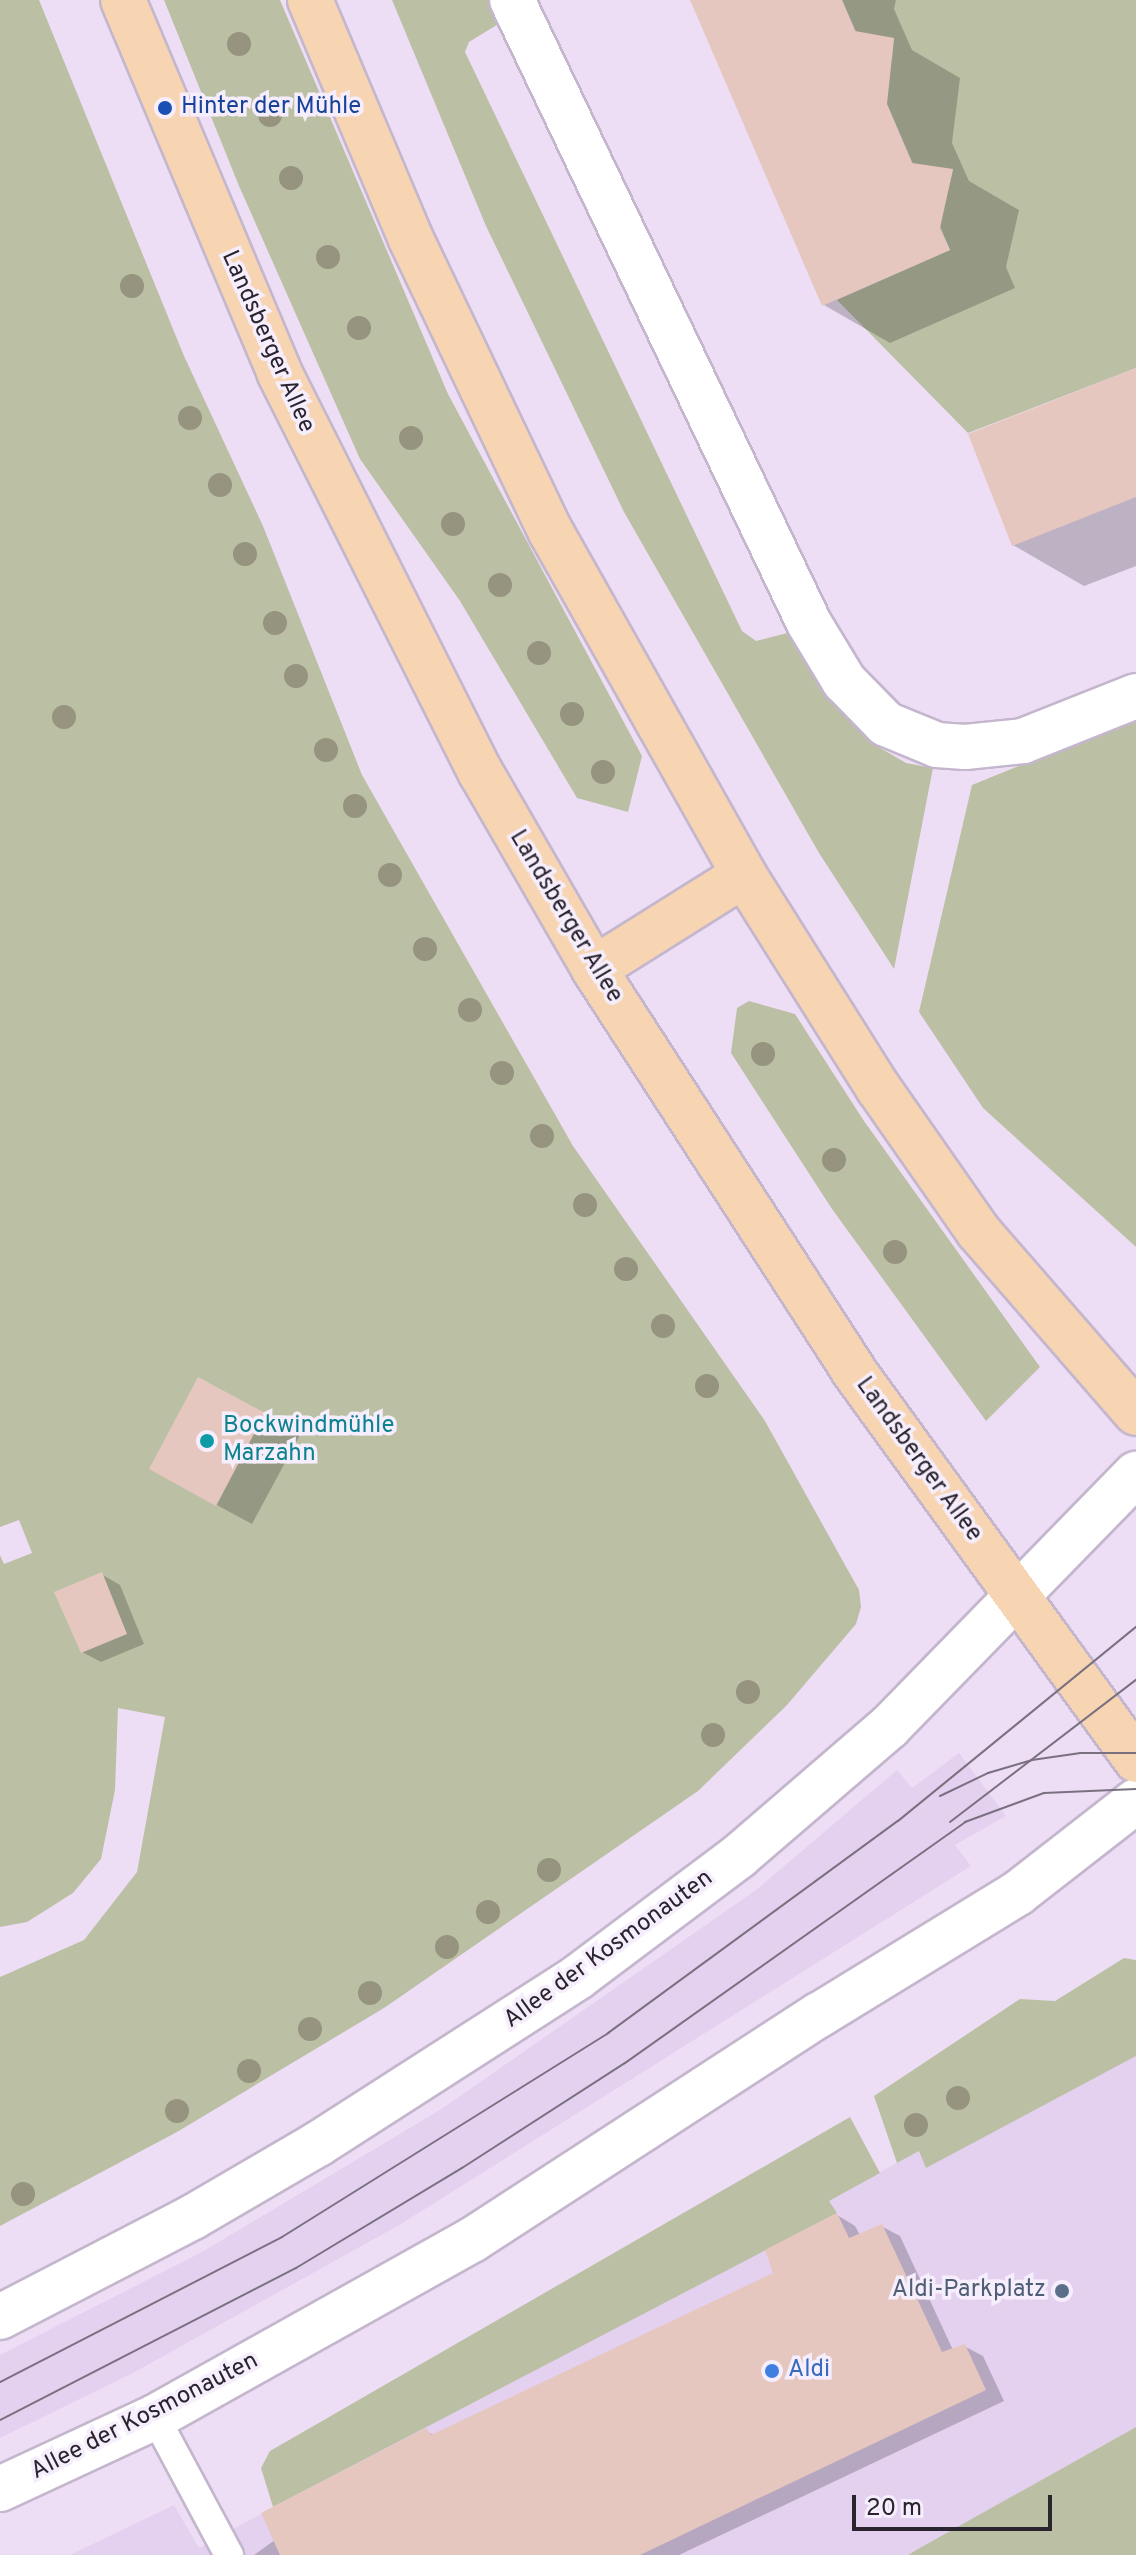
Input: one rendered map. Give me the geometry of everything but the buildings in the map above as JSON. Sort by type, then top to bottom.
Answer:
[{"type":"main road","name":"Landsberger Allee","points":[[123,0],[272,358],[344,508],[481,773],[594,969],[853,1370],[1136,1760]]},
{"type":"main road","points":[[310,0],[410,237],[551,532],[744,875],[879,1089],[978,1231],[1136,1413]]},
{"type":"main road","points":[[512,0],[809,623],[844,681],[886,724],[937,745],[1023,741],[1136,696]]},
{"type":"main road","points":[[594,969],[744,875]]},
{"type":"main road","name":"Allee der Kosmonauten","points":[[0,2317],[268,2173],[578,1977],[739,1856],[889,1727],[1136,1474]]},
{"type":"main road","name":"Allee der Kosmonauten","points":[[0,2489],[155,2417],[537,2199],[819,2015],[1018,1893],[1136,1801]]},
{"type":"lane","points":[[155,2417],[229,2555]]},
{"type":"shaded area","points":[[959,1753],[1006,1816],[955,1845],[971,1866],[401,2224],[131,2374],[0,2438],[0,2355],[202,2252],[443,2108],[756,1890],[897,1770],[912,1788]]},
{"type":"shaded area","points":[[1136,2031],[1136,2427],[908,2555],[70,2555],[174,2505],[199,2548]]},
{"type":"green space","points":[[0,0],[39,0],[184,356],[263,526],[362,775],[573,1146],[765,1421],[859,1590],[861,1607],[856,1624],[787,1705],[698,1791],[384,2008],[177,2132],[0,2226],[0,1977],[84,1940],[137,1872],[165,1717],[118,1708],[115,1790],[101,1859],[73,1893],[27,1922],[0,1927],[0,1555],[4,1564],[32,1553],[19,1520],[0,1527]]},
{"type":"green space","points":[[164,0],[280,0],[448,394],[642,756],[628,812],[577,798],[460,601],[360,459],[239,186]]},
{"type":"green space","points":[[392,0],[488,0],[500,23],[469,42],[465,52],[742,631],[756,641],[791,632],[875,745],[906,763],[933,768],[894,969],[819,853],[624,512],[486,226]]},
{"type":"green space","points":[[842,0],[1136,0],[1136,368],[968,433],[837,300],[950,250],[927,195],[928,187],[948,191],[953,170],[914,166],[869,63],[892,60],[894,38],[858,36]]},
{"type":"green space","points":[[1136,718],[1136,1247],[983,1108],[919,1012],[972,785]]},
{"type":"green space","points":[[749,1001],[795,1014],[864,1121],[1040,1367],[986,1421],[832,1209],[731,1053],[737,1008]]},
{"type":"green space","points":[[1124,1958],[1136,1960],[1136,2056],[926,2168],[919,2151],[897,2163],[874,2096],[1020,1999],[1055,2001]]},
{"type":"green space","points":[[850,2117],[880,2173],[829,2201],[837,2213],[273,2507],[261,2468],[270,2451]]},
{"type":"green space","points":[[1136,2427],[1136,2555],[908,2555],[918,2549]]},
{"type":"tram line","points":[[0,2382],[282,2237],[608,2033],[898,1821],[1136,1627]]},
{"type":"tram line","points":[[950,1822],[1136,1680]]},
{"type":"tram line","points":[[940,1796],[988,1773],[1032,1760],[1080,1753],[1136,1753]]},
{"type":"tram line","points":[[0,2420],[296,2268],[462,2168],[625,2063],[965,1822],[1044,1793],[1136,1789]]},
{"type":"place","name":"Hinter der Mühle","points":[[165,108]]},
{"type":"place","name":"Bockwindmühle Marzahn","points":[[207,1441]]},
{"type":"place","name":"Aldi-Parkplatz","points":[[1062,2291]]},
{"type":"place","name":"Aldi","points":[[772,2371]]}]
